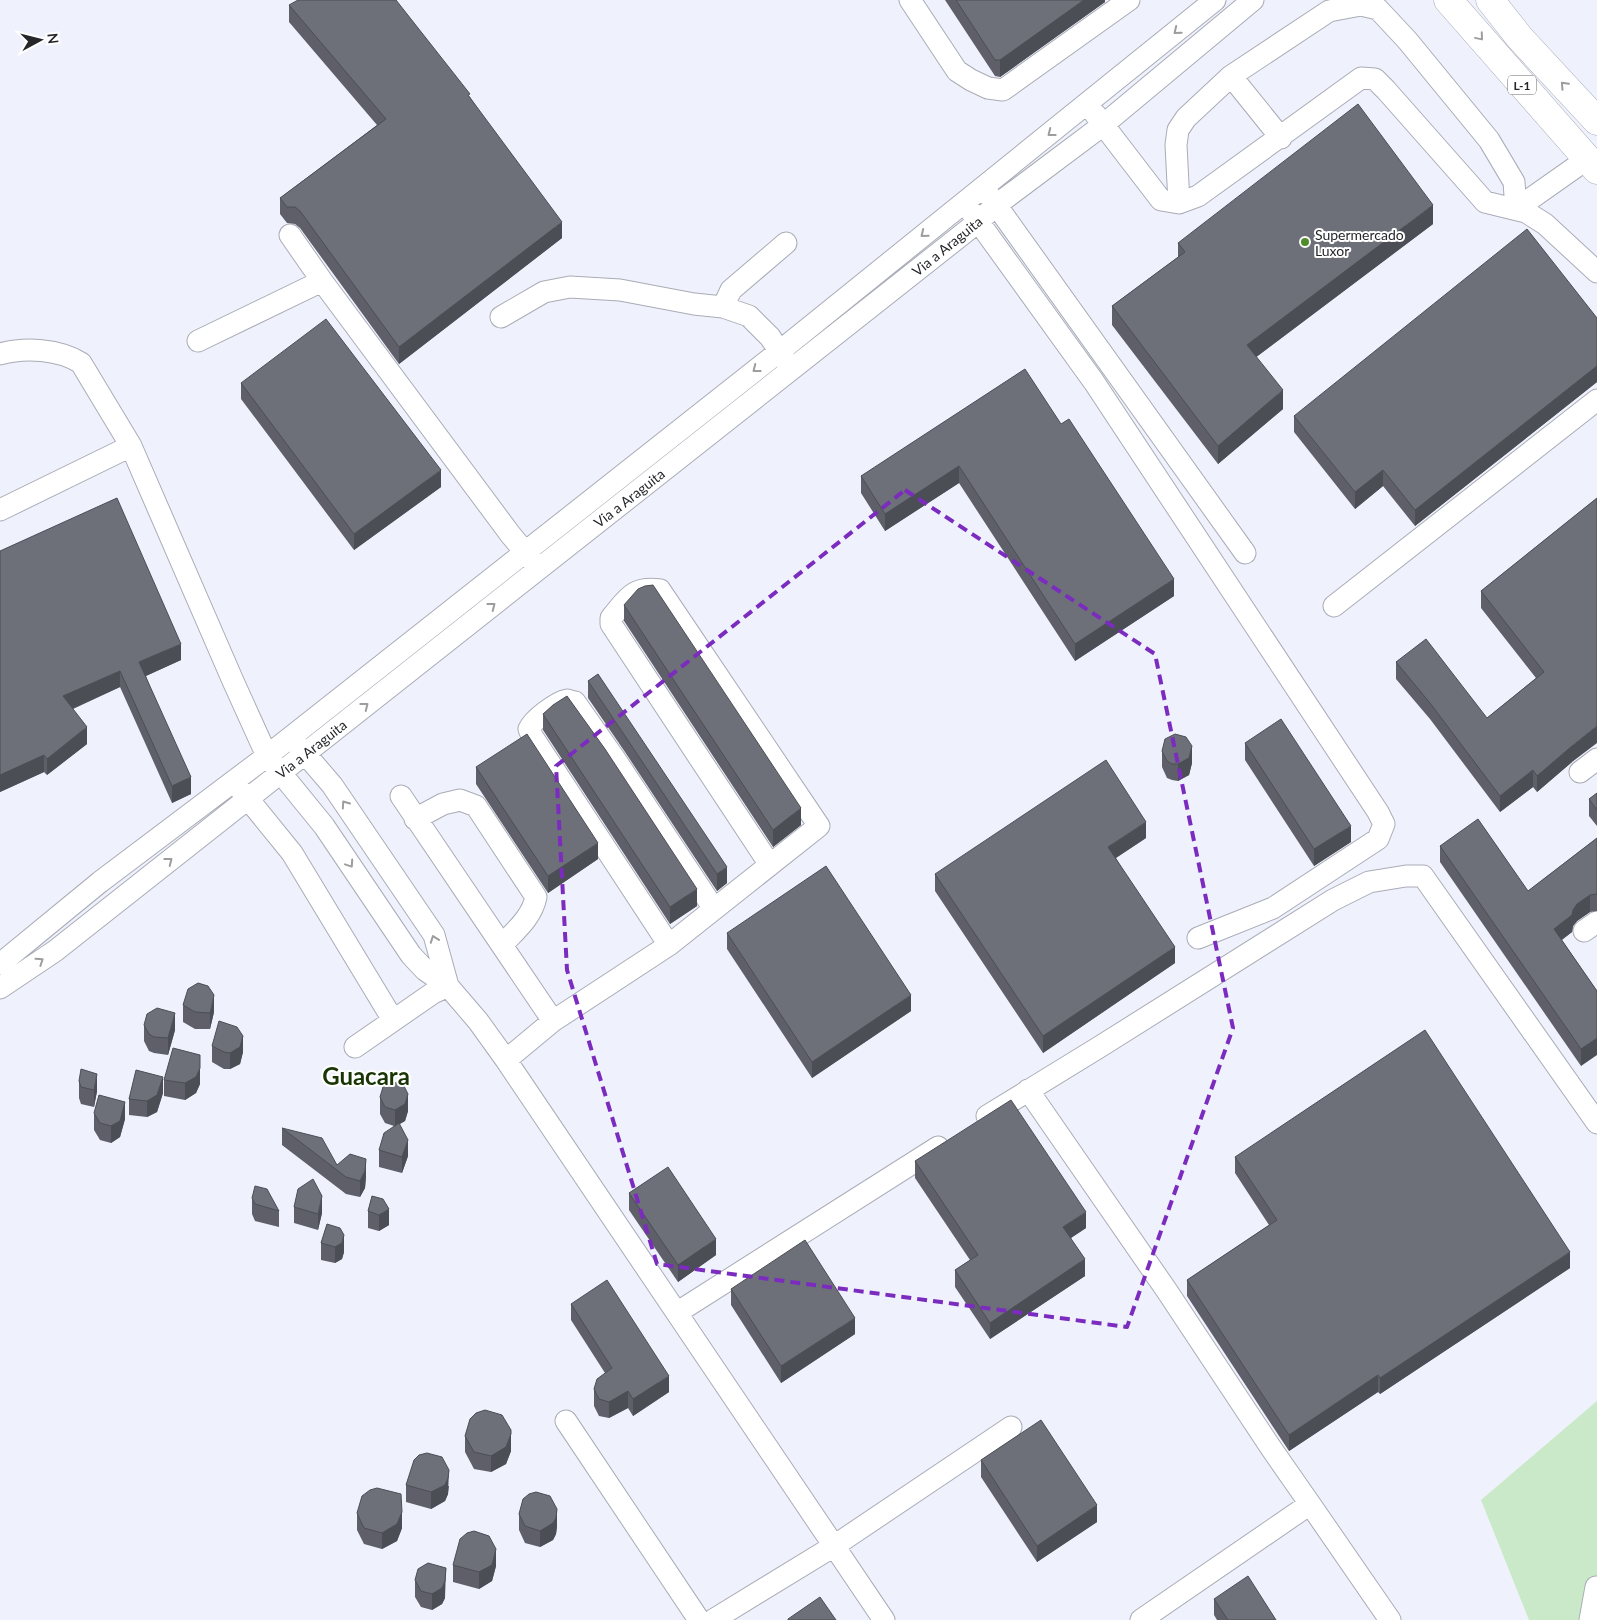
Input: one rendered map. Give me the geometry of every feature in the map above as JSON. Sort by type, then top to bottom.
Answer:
[{"type":"main road","name":"L-1","points":[[1448,0],[1592,164]]},
{"type":"main road","name":"L-1","points":[[1490,0],[1520,38],[1597,121]]},
{"type":"street","points":[[910,0],[957,71],[988,88],[1003,90],[1129,0]]},
{"type":"street","name":"Via a Araguita","points":[[0,964],[100,882],[267,756],[780,350],[1215,0]]},
{"type":"street","name":"Via a Araguita","points":[[0,988],[55,951],[792,370],[978,222],[995,206],[1103,125],[1253,0]]},
{"type":"street","points":[[1179,203],[1176,145],[1178,130],[1186,118],[1232,76],[1329,11],[1362,5],[1378,9],[1407,40],[1489,140],[1514,182],[1516,210]]},
{"type":"street","points":[[1232,76],[1281,138]]},
{"type":"street","points":[[1089,103],[1103,125],[1161,200],[1179,203],[1198,196],[1281,138],[1361,78],[1375,80],[1485,202],[1526,212],[1545,224],[1597,272]]},
{"type":"street","points":[[1516,210],[1592,164]]},
{"type":"street","points":[[984,186],[995,206],[1246,553]]},
{"type":"street","points":[[964,202],[1094,382],[1363,788],[1384,824],[1378,839],[1274,908],[1198,938]]},
{"type":"street","points":[[290,235],[322,281],[525,552],[539,568]]},
{"type":"street","points":[[723,307],[731,290],[786,243]]},
{"type":"street","points":[[198,341],[322,281]]},
{"type":"street","points":[[501,317],[544,292],[570,287],[620,290],[694,304],[723,307],[749,316],[770,337],[792,370]]},
{"type":"street","points":[[0,354],[14,350],[42,351],[69,356],[81,363],[131,446],[267,756],[324,826],[411,955],[425,970],[448,986],[478,1020],[678,1312],[884,1620]]},
{"type":"street","points":[[1334,606],[1597,400]]},
{"type":"street","points":[[0,510],[131,446]]},
{"type":"street","points":[[506,1060],[553,1021],[669,945],[714,909],[770,865],[819,826],[660,590],[645,588],[630,596],[611,618],[611,624],[770,865]]},
{"type":"street","points":[[669,945],[532,736],[528,729],[532,723],[556,705],[567,700],[575,702],[714,909]]},
{"type":"street","points":[[290,736],[332,785],[434,935],[448,986]]},
{"type":"street","points":[[1580,772],[1597,759]]},
{"type":"street","points":[[233,781],[249,798],[292,853],[393,1020]]},
{"type":"street","points":[[400,796],[553,1021]]},
{"type":"street","points":[[415,819],[443,804],[460,800],[476,806],[536,897],[534,908],[528,917],[502,944]]},
{"type":"street","points":[[678,1312],[1028,1090],[1333,900],[1369,882],[1406,876],[1423,876],[1597,1123]]},
{"type":"street","points":[[355,1047],[434,993],[448,986]]},
{"type":"street","points":[[1028,1090],[1390,1620]]},
{"type":"street","points":[[566,1421],[699,1620]]},
{"type":"street","points":[[713,1620],[834,1546],[1011,1427]]},
{"type":"street","points":[[1141,1620],[1310,1504]]},
{"type":"street","points":[[1590,1620],[1596,1587]]},
{"type":"highlighted area","points":[[905,490],[1155,654],[1233,1028],[1127,1327],[657,1264],[567,970],[556,766]]},
{"type":"green space","points":[[1597,1401],[1597,1620],[1529,1620],[1481,1500]]},
{"type":"building","points":[[298,0],[396,0],[470,94],[468,95],[562,222],[399,347],[300,211],[295,207],[287,207],[280,198],[386,119],[289,5]]},
{"type":"building","points":[[956,0],[1084,0],[1000,60],[995,60]]},
{"type":"building","points":[[1358,104],[1433,205],[1247,345],[1283,390],[1218,446],[1112,306],[1185,252],[1178,243]]},
{"type":"building","points":[[1527,229],[1597,318],[1597,366],[1415,510],[1383,470],[1355,492],[1294,416]]},
{"type":"building","points":[[326,319],[441,470],[354,534],[241,383]]},
{"type":"building","points":[[1025,369],[1061,424],[1069,419],[1174,579],[1075,644],[959,466],[885,514],[861,476]]},
{"type":"building","points":[[117,498],[181,644],[139,662],[191,777],[172,786],[120,671],[63,696],[87,727],[47,759],[44,755],[0,775],[0,551]]},
{"type":"building","points":[[1597,498],[1597,726],[1537,776],[1533,770],[1500,796],[1430,703],[1396,662],[1426,639],[1487,718],[1544,672],[1481,591]]},
{"type":"building","points":[[653,585],[801,808],[773,830],[624,605],[638,589]]},
{"type":"building","points":[[598,674],[727,867],[717,874],[588,681]]},
{"type":"building","points":[[567,696],[605,749],[697,889],[670,907],[543,714]]},
{"type":"building","points":[[1281,719],[1351,826],[1314,849],[1245,743]]},
{"type":"building","points":[[527,734],[598,843],[548,876],[476,767]]},
{"type":"building","points":[[1175,734],[1186,737],[1192,746],[1189,758],[1178,764],[1172,764],[1167,761],[1162,751],[1165,739]]},
{"type":"building","points":[[1106,760],[1146,822],[1108,847],[1175,947],[1043,1036],[935,874]]},
{"type":"building","points":[[1597,793],[1597,810],[1589,799]]},
{"type":"building","points":[[1478,819],[1528,891],[1597,838],[1597,894],[1590,895],[1577,904],[1572,915],[1554,929],[1597,991],[1597,1038],[1581,1049],[1440,846]]},
{"type":"building","points":[[826,866],[911,995],[812,1062],[727,933]]},
{"type":"building","points":[[198,983],[208,986],[214,995],[210,1013],[195,1012],[183,1005],[188,989]]},
{"type":"building","points":[[157,1008],[175,1013],[168,1038],[154,1037],[149,1034],[144,1025],[147,1014]]},
{"type":"building","points":[[219,1021],[237,1027],[243,1036],[240,1047],[230,1053],[212,1046]]},
{"type":"building","points":[[1425,1030],[1570,1252],[1380,1378],[1378,1375],[1289,1435],[1187,1280],[1277,1220],[1235,1157]]},
{"type":"building","points":[[173,1048],[200,1055],[200,1068],[196,1077],[185,1083],[164,1080]]},
{"type":"building","points":[[81,1069],[97,1074],[94,1090],[81,1087],[79,1081]]},
{"type":"building","points":[[136,1070],[163,1077],[157,1095],[147,1101],[129,1099]]},
{"type":"building","points":[[392,1082],[403,1084],[408,1094],[405,1104],[395,1110],[385,1107],[380,1097],[383,1087]]},
{"type":"building","points":[[99,1095],[125,1102],[120,1121],[111,1126],[100,1123],[94,1113]]},
{"type":"building","points":[[1011,1100],[1086,1212],[1063,1227],[1085,1259],[990,1323],[955,1270],[978,1255],[915,1161]]},
{"type":"building","points":[[399,1123],[408,1140],[402,1157],[379,1150],[384,1133]]},
{"type":"building","points":[[282,1128],[322,1138],[337,1165],[350,1154],[366,1159],[365,1171],[360,1181],[346,1177]]},
{"type":"building","points":[[668,1167],[716,1239],[678,1265],[629,1193]]},
{"type":"building","points":[[313,1179],[322,1196],[318,1214],[294,1207],[298,1189]]},
{"type":"building","points":[[255,1186],[267,1189],[279,1211],[255,1204],[252,1198]]},
{"type":"building","points":[[372,1196],[383,1199],[389,1209],[379,1215],[368,1211]]},
{"type":"building","points":[[327,1224],[340,1228],[344,1235],[342,1243],[335,1247],[321,1243]]},
{"type":"building","points":[[805,1240],[855,1318],[781,1366],[731,1289]]},
{"type":"building","points":[[607,1280],[669,1376],[633,1399],[628,1391],[609,1402],[599,1399],[594,1389],[597,1379],[612,1368],[571,1304]]},
{"type":"building","points":[[485,1410],[502,1415],[511,1430],[506,1447],[491,1456],[474,1452],[465,1436],[470,1419],[476,1413]]},
{"type":"building","points":[[1041,1420],[1097,1505],[1037,1546],[981,1460]]},
{"type":"building","points":[[427,1453],[442,1457],[449,1470],[445,1485],[431,1492],[406,1485],[414,1460],[419,1455]]},
{"type":"building","points":[[377,1488],[401,1494],[402,1512],[397,1524],[382,1533],[364,1528],[357,1513],[362,1496],[370,1490]]},
{"type":"building","points":[[536,1492],[550,1496],[557,1509],[556,1518],[553,1523],[540,1531],[525,1526],[519,1514],[523,1499],[529,1494]]},
{"type":"building","points":[[474,1531],[489,1536],[496,1549],[492,1565],[479,1572],[453,1565],[460,1539],[467,1533]]},
{"type":"building","points":[[428,1563],[446,1568],[445,1581],[442,1588],[432,1594],[421,1591],[415,1580],[418,1569]]},
{"type":"building","points":[[1248,1576],[1276,1620],[1228,1620],[1214,1599]]},
{"type":"building","points":[[820,1597],[836,1620],[788,1620],[788,1619]]},
{"type":"place","name":"Supermercado Luxor","points":[[1305,242]]},
{"type":"district","name":"Guacara","points":[[366,1075]]}]
